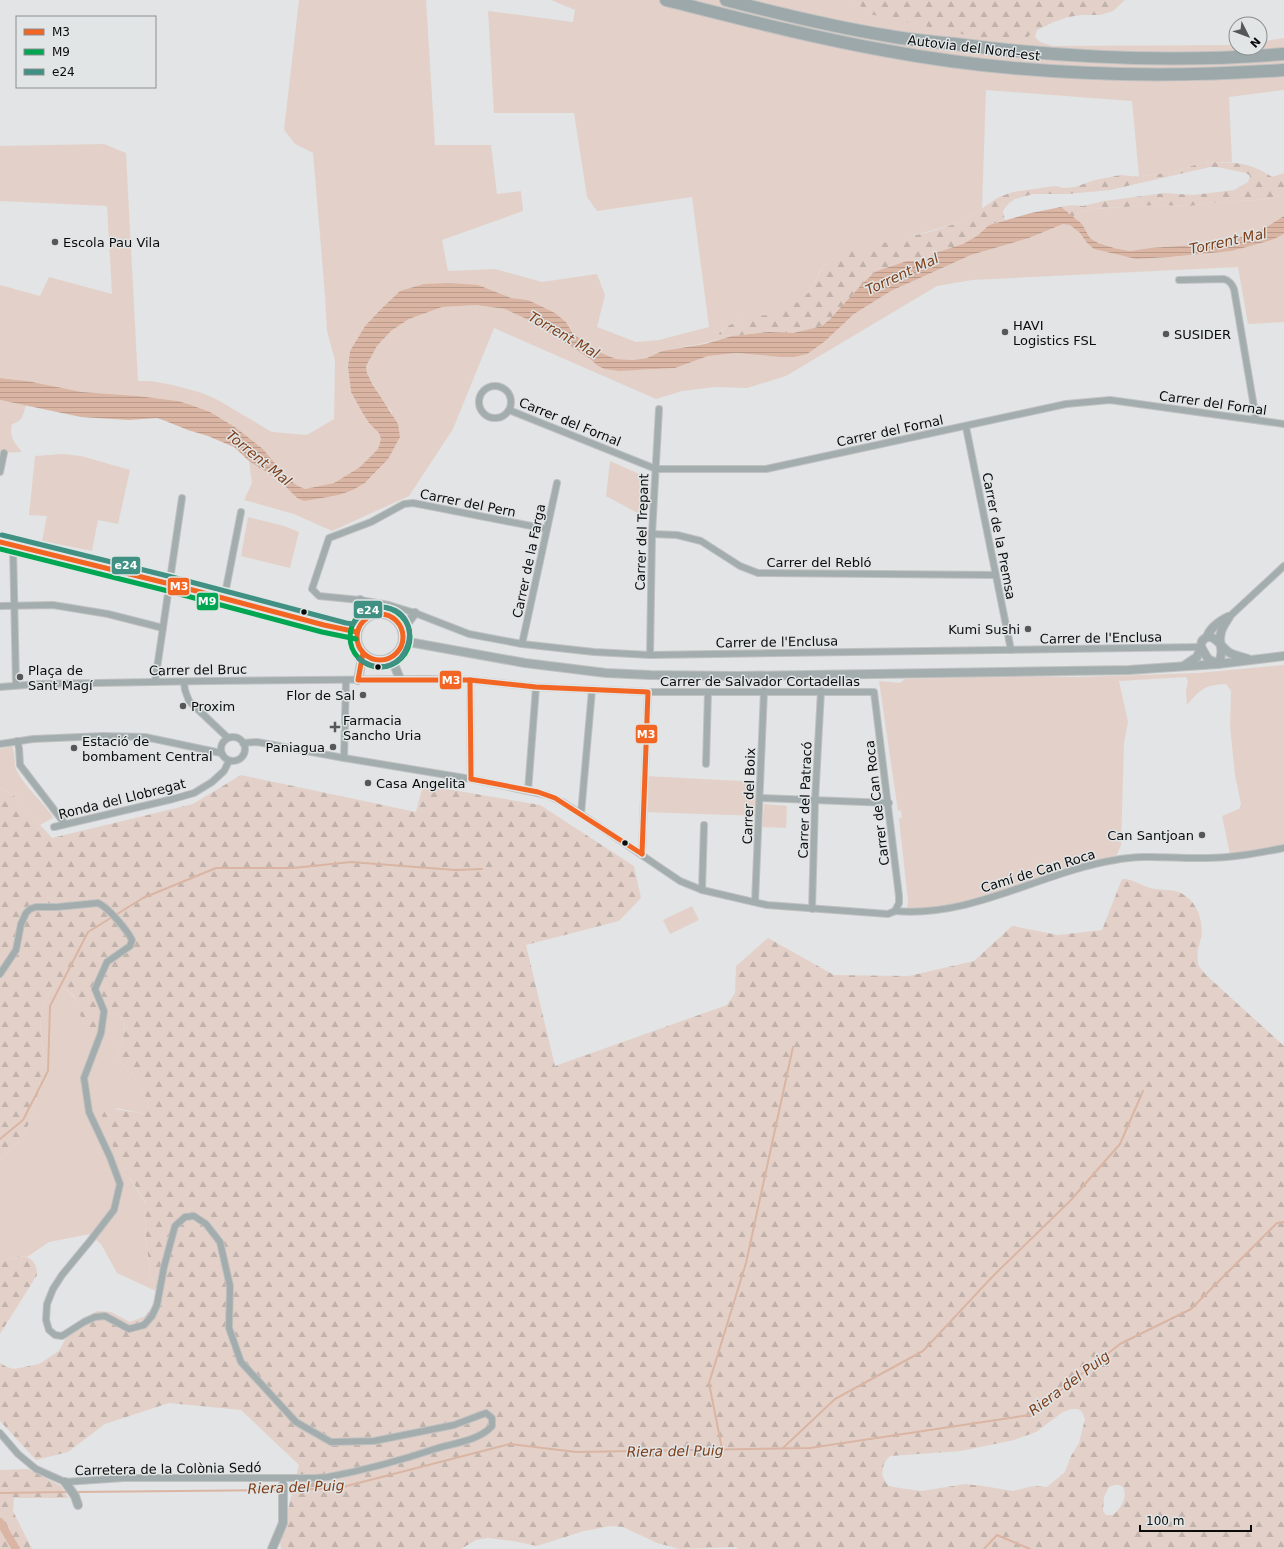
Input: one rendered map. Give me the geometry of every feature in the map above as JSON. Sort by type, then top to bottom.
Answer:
[{"type":"highway","name":"Autovia del Nord-est","points":[[666,0],[817,37],[884,51],[969,63],[1041,71],[1132,74],[1226,73],[1284,70]]},
{"type":"highway","name":"Autovia del Nord-est","points":[[726,0],[889,36],[1041,54],[1101,58],[1199,58],[1284,54]]},
{"type":"street","points":[[1179,280],[1224,279],[1228,280],[1232,284],[1256,419]]},
{"type":"street","name":"Carrer del Fornal","points":[[500,387],[509,395],[511,402],[509,410],[501,417],[489,418],[479,407],[480,396],[488,388],[500,387]]},
{"type":"street","name":"Carrer del Fornal","points":[[509,410],[656,469],[766,469],[966,427],[1066,404],[1110,400],[1284,424]]},
{"type":"street","name":"Carrer del Trepant","points":[[650,655],[652,534],[659,409]]},
{"type":"street","name":"Carrer de la Premsa","points":[[966,427],[1011,650]]},
{"type":"street","points":[[0,472],[4,453]]},
{"type":"street","name":"Carrer de la Farga","points":[[522,644],[557,483]]},
{"type":"street","points":[[156,682],[182,498]]},
{"type":"street","name":"Carrer del Pern","points":[[360,600],[318,596],[312,589],[329,538],[371,522],[404,504],[413,503],[547,530]]},
{"type":"street","points":[[224,599],[241,512]]},
{"type":"street","name":"Carrer del Rebló","points":[[652,534],[677,535],[701,541],[740,566],[758,573],[995,574]]},
{"type":"street","points":[[0,542],[170,584],[324,626],[357,632]]},
{"type":"street","points":[[1,687],[16,685],[13,546]]},
{"type":"street","points":[[1182,666],[1197,657],[1201,648],[1202,640],[1207,637],[1208,633],[1229,617],[1284,566]]},
{"type":"street","points":[[360,600],[363,620],[357,632],[357,640],[363,653],[373,659],[379,660],[391,657],[401,647],[403,641],[400,624],[389,615],[376,614],[363,620]]},
{"type":"street","name":"Carrer de l'Enclusa","points":[[360,600],[389,605],[469,634],[522,644],[594,652],[650,655],[1201,648]]},
{"type":"street","points":[[0,606],[53,605],[108,614],[163,628]]},
{"type":"street","points":[[402,630],[415,614]]},
{"type":"street","points":[[1218,664],[1223,653],[1220,645],[1221,631],[1229,617]]},
{"type":"street","points":[[1207,637],[1214,638],[1229,653],[1253,660]]},
{"type":"street","points":[[403,641],[525,663],[606,673],[650,675],[738,676],[1098,671],[1218,664],[1284,656]]},
{"type":"street","points":[[1201,648],[1208,659],[1218,664]]},
{"type":"street","points":[[358,680],[363,653]]},
{"type":"street","points":[[391,657],[400,679]]},
{"type":"street","points":[[344,758],[346,680]]},
{"type":"street","name":"Carrer del Bruc","points":[[16,685],[358,680]]},
{"type":"street","name":"Carrer de Salvador Cortadellas","points":[[358,680],[470,680],[592,690],[648,692],[874,692]]},
{"type":"street","points":[[470,680],[471,779]]},
{"type":"street","points":[[184,682],[184,690],[189,701],[228,738],[236,738],[243,743],[245,750],[242,757],[236,761],[229,761],[224,758],[221,753],[222,744],[228,738]]},
{"type":"street","points":[[528,790],[536,686]]},
{"type":"street","points":[[581,814],[592,690]]},
{"type":"street","name":"Carrer del Boix","points":[[755,902],[764,691]]},
{"type":"street","name":"Carrer del Patracó","points":[[812,909],[815,801],[821,691]]},
{"type":"street","points":[[642,854],[648,692]]},
{"type":"street","points":[[706,764],[708,692]]},
{"type":"street","name":"Carrer de Can Roca","points":[[874,692],[889,803],[899,896],[899,903],[895,911]]},
{"type":"street","points":[[0,744],[17,741],[103,736],[145,736],[221,753]]},
{"type":"street","points":[[17,741],[20,765],[65,824]]},
{"type":"street","name":"Camí de Can Roca","points":[[243,743],[257,742],[528,790],[555,798],[642,854],[680,881],[702,890],[755,902],[812,909],[888,914],[895,911],[924,912],[961,906],[1116,859],[1151,856],[1199,858],[1234,857],[1284,848]]},
{"type":"street","name":"Ronda del Llobregat","points":[[54,827],[194,793],[212,782],[224,771],[229,761]]},
{"type":"street","points":[[760,798],[889,803]]},
{"type":"street","points":[[702,890],[704,825]]},
{"type":"street","name":"Carretera de la Colònia Sedó","points":[[0,974],[16,950],[21,924],[26,913],[30,909],[36,907],[102,904],[129,934],[132,940],[130,946],[106,962],[96,988],[104,1011],[101,1033],[84,1078],[89,1112],[110,1157],[120,1184],[114,1210],[62,1275],[53,1289],[47,1304],[46,1320],[49,1330],[55,1335],[62,1336],[84,1322],[95,1317],[105,1316],[129,1328],[144,1326],[152,1316],[157,1305],[164,1267],[175,1226],[185,1217],[194,1216],[206,1224],[220,1242],[230,1286],[229,1328],[241,1362],[296,1422],[331,1442],[374,1441],[454,1425],[486,1413],[492,1418],[492,1426],[483,1432],[463,1441],[425,1453],[328,1477],[283,1482],[124,1478],[65,1482],[36,1469],[18,1454],[0,1433]]},
{"type":"street","points":[[65,1482],[75,1496],[78,1505]]},
{"type":"street","points":[[272,1549],[282,1523],[283,1482]]},
{"type":"green space","points":[[299,0],[426,0],[435,145],[491,145],[497,194],[521,191],[523,211],[442,240],[448,271],[495,269],[542,282],[597,274],[605,295],[597,327],[636,342],[659,340],[709,327],[692,197],[597,211],[587,197],[574,113],[494,113],[488,11],[573,22],[575,10],[551,0],[854,0],[869,14],[1022,41],[1037,30],[1035,37],[1040,42],[1052,46],[1228,45],[1228,56],[1268,56],[1268,41],[1284,38],[1284,90],[1229,97],[1232,162],[1203,162],[1178,171],[1139,177],[1132,101],[986,90],[982,208],[961,222],[835,258],[822,268],[810,290],[803,298],[789,308],[771,315],[744,319],[735,322],[718,334],[732,336],[662,351],[647,358],[633,360],[616,359],[599,352],[585,343],[573,334],[566,322],[528,300],[511,298],[477,285],[400,291],[365,326],[350,351],[348,367],[351,392],[369,423],[379,432],[381,439],[378,449],[360,467],[334,483],[305,489],[298,486],[287,478],[263,449],[235,427],[224,420],[191,405],[178,401],[138,396],[82,392],[13,379],[0,378],[0,285],[40,296],[49,277],[112,294],[107,206],[0,201],[0,146],[104,144],[126,153],[138,381],[151,381],[173,385],[202,393],[216,399],[272,432],[307,435],[334,419],[335,361],[327,331],[313,153],[295,144],[284,130]]},
{"type":"green space","points":[[854,0],[1125,0],[1113,11],[1107,13],[1100,15],[1068,17],[1054,22],[1037,30],[1022,41],[994,41],[869,14]]},
{"type":"green space","points":[[1203,162],[1247,165],[1272,177],[1284,173],[1284,196],[1190,206],[1156,205],[1092,209],[1080,212],[1072,217],[1061,207],[1072,205],[1083,206],[1104,201],[1165,193],[1193,195],[1234,190],[1248,182],[1250,176],[1246,173],[1217,167],[1210,167],[1110,190],[1067,194],[1033,194],[1015,199],[1009,203],[1003,212],[1005,220],[989,225],[977,236],[963,244],[938,252],[922,261],[907,261],[845,304],[822,326],[793,333],[768,332],[732,336],[718,334],[726,327],[737,321],[749,317],[779,312],[798,302],[809,292],[828,261],[853,250],[929,232],[961,222],[999,197],[1013,192],[1055,186],[1064,188],[1075,187],[1095,180],[1121,175],[1139,177],[1178,171]]},
{"type":"green space","points":[[1284,196],[1284,216],[1263,229],[1235,239],[1207,244],[1130,251],[1114,248],[1098,243],[1090,238],[1082,224],[1072,217],[1080,212],[1092,209],[1156,205],[1190,206]]},
{"type":"green space","points":[[1063,224],[1070,225],[1080,233],[1087,243],[1094,249],[1136,259],[1232,251],[1272,240],[1284,234],[1284,322],[1248,324],[1238,267],[972,280],[937,286],[786,376],[747,388],[715,387],[682,391],[656,399],[494,328],[453,429],[409,496],[332,531],[294,514],[244,500],[252,483],[249,461],[279,480],[297,498],[311,500],[339,495],[353,490],[365,483],[379,469],[392,412],[383,402],[367,373],[366,366],[369,358],[377,346],[391,331],[409,319],[442,307],[476,305],[505,309],[535,323],[589,358],[598,366],[640,370],[674,368],[708,356],[737,353],[766,356],[824,342],[854,314],[891,291],[971,255],[1029,238]]},
{"type":"green space","points":[[0,400],[26,405],[22,417],[16,423],[12,424],[11,429],[13,439],[22,452],[0,453]]},
{"type":"green space","points":[[62,454],[81,456],[130,470],[118,524],[98,520],[92,551],[42,541],[47,516],[29,515],[35,456]]},
{"type":"green space","points":[[610,461],[646,477],[645,517],[606,496]]},
{"type":"green space","points":[[248,517],[284,526],[299,532],[290,568],[241,556]]},
{"type":"green space","points":[[1284,665],[1284,845],[1246,853],[1230,854],[1222,816],[1239,809],[1241,804],[1235,775],[1230,726],[1231,691],[1226,684],[1213,685],[1204,689],[1187,705],[1186,691],[1188,681],[1186,677],[1119,681],[1128,722],[1124,743],[1121,845],[1116,857],[1080,866],[958,904],[910,910],[907,907],[908,901],[899,819],[902,817],[901,810],[898,811],[879,681],[900,683],[905,679],[1012,676],[1078,677],[1198,673]]},
{"type":"green space","points":[[12,746],[17,771],[52,815],[53,818],[40,825],[14,796],[0,788],[0,749]]},
{"type":"green space","points":[[241,775],[416,812],[423,785],[540,805],[634,866],[641,898],[619,921],[526,945],[555,1066],[727,1005],[735,993],[736,966],[768,938],[834,975],[909,976],[974,961],[1012,926],[1058,935],[1102,930],[1122,879],[1130,880],[1154,889],[1171,890],[1181,893],[1187,897],[1195,906],[1200,918],[1202,932],[1198,951],[1198,965],[1206,975],[1284,1046],[1284,1549],[739,1549],[735,1547],[680,1549],[657,1543],[623,1527],[611,1526],[584,1531],[537,1546],[488,1538],[476,1540],[461,1549],[281,1549],[280,1542],[299,1465],[241,1410],[169,1403],[105,1424],[68,1452],[36,1460],[0,1421],[0,1363],[14,1369],[39,1364],[59,1351],[73,1325],[97,1311],[111,1312],[130,1322],[146,1316],[152,1306],[156,1291],[150,1270],[147,1248],[145,1226],[146,1203],[124,1168],[102,1125],[102,1115],[109,1108],[145,1114],[149,1109],[145,1094],[137,1081],[116,1058],[125,1029],[122,1019],[118,1014],[113,1015],[93,1029],[88,1030],[81,1018],[76,999],[65,989],[56,986],[50,992],[43,1005],[41,1029],[44,1057],[37,1100],[30,1122],[18,1142],[0,1160],[0,788],[14,796],[52,838],[193,804]],"holes":[[[1071,1409],[1078,1409],[1082,1412],[1085,1419],[1079,1443],[1071,1456],[1065,1472],[1047,1487],[1033,1486],[1013,1491],[965,1484],[922,1491],[889,1486],[882,1474],[884,1463],[890,1456],[961,1451],[1014,1440],[1036,1432],[1063,1412]],[[1115,1485],[1123,1487],[1125,1495],[1124,1499],[1119,1509],[1113,1515],[1106,1515],[1103,1511],[1104,1497],[1109,1487]]]},
{"type":"green space","points":[[645,776],[760,782],[759,816],[643,812]]},
{"type":"green space","points":[[764,804],[787,806],[786,828],[762,827]]},
{"type":"green space","points":[[692,906],[699,920],[670,934],[663,920]]},
{"type":"green space","points":[[56,986],[68,991],[76,1000],[81,1011],[83,1024],[105,1019],[111,1015],[118,1014],[124,1024],[124,1035],[116,1058],[137,1081],[145,1094],[149,1109],[145,1114],[116,1108],[124,1168],[146,1204],[145,1226],[147,1248],[150,1270],[156,1291],[117,1273],[101,1244],[90,1234],[49,1242],[27,1257],[20,1256],[0,1262],[0,1160],[18,1142],[30,1122],[37,1100],[44,1057],[41,1029],[43,1005],[50,992]]},
{"type":"green space","points":[[20,1256],[33,1261],[36,1267],[37,1275],[0,1334],[0,1262]]},
{"type":"green space","points":[[28,1469],[61,1486],[68,1498],[14,1498],[13,1511],[32,1549],[0,1549],[0,1470]]},
{"type":"water","name":"Torrent Mal","points":[[1061,207],[1082,224],[1090,238],[1098,243],[1130,251],[1207,244],[1235,239],[1263,229],[1284,216],[1284,234],[1272,240],[1232,251],[1136,259],[1094,249],[1087,243],[1080,233],[1070,225],[1063,224],[1029,238],[971,255],[891,291],[854,314],[824,342],[807,354],[794,357],[737,353],[708,356],[675,368],[619,371],[605,369],[598,366],[589,358],[535,323],[505,309],[476,305],[442,307],[409,319],[391,331],[377,346],[366,366],[367,373],[373,385],[398,424],[400,437],[388,459],[365,483],[353,490],[339,495],[304,501],[297,498],[279,480],[249,461],[234,447],[157,418],[129,420],[81,417],[0,400],[0,378],[27,381],[82,392],[138,396],[178,401],[210,412],[235,427],[263,449],[287,478],[305,489],[334,483],[360,467],[378,449],[381,439],[379,433],[369,423],[351,392],[348,367],[350,351],[365,326],[400,291],[424,284],[449,283],[478,285],[511,298],[528,300],[555,313],[566,322],[573,334],[599,352],[616,359],[633,360],[647,358],[662,351],[705,344],[732,336],[768,332],[793,333],[822,326],[865,281],[877,271],[907,261],[922,261],[938,252],[963,244],[977,236],[989,225],[1031,213]]},
{"type":"waterway","points":[[0,1139],[23,1120],[48,1071],[50,1006],[88,932],[143,898],[216,868],[293,868],[351,862],[455,870],[482,869]]},
{"type":"waterway","points":[[722,1449],[709,1383],[746,1263],[793,1047]]},
{"type":"waterway","points":[[783,1448],[835,1399],[923,1351],[993,1276],[1070,1201],[1120,1144],[1143,1091]]},
{"type":"waterway","name":"Riera del Puig","points":[[285,1490],[339,1488],[510,1444],[576,1452],[810,1448],[1029,1415],[1120,1344],[1191,1309],[1277,1223],[1284,1222]]},
{"type":"waterway","name":"Riera del Puig","points":[[75,1492],[280,1490]]},
{"type":"waterway","name":"Riera del Puig","points":[[0,1493],[68,1492]]},
{"type":"waterway","points":[[0,1522],[16,1549]]},
{"type":"waterway","points":[[984,1549],[997,1535],[1030,1549]]},
{"type":"transit line","name":"e24","points":[[2,535],[172,577],[346,623],[353,624],[364,612],[376,607],[396,611],[406,621],[409,633],[407,646],[401,658],[390,665],[376,666],[359,659]]},
{"type":"transit line","name":"M3","points":[[0,542],[170,584],[324,625],[357,632]]},
{"type":"transit line","name":"M9","points":[[0,549],[168,591],[322,632],[356,639]]},
{"type":"transit line","name":"M9","points":[[374,607],[386,607],[397,612],[405,620],[410,631],[410,637],[408,649],[397,662],[386,667],[374,667],[363,662],[355,654],[350,643],[350,631],[355,620],[363,612],[374,607]]},
{"type":"transit line","name":"M3","points":[[375,614],[385,614],[393,618],[399,624],[403,632],[403,637],[403,642],[399,650],[393,656],[385,660],[375,660],[367,656],[361,650],[357,642],[357,632],[361,624],[367,618],[375,614]]},
{"type":"transit line","name":"M3","points":[[363,653],[358,680],[470,680],[536,687],[648,692],[642,854]]},
{"type":"transit line","name":"M3","points":[[470,680],[471,779]]},
{"type":"transit line","name":"M3","points":[[471,779],[538,792],[555,798],[642,854]]},
{"type":"place","name":"Escola Pau Vila","points":[[55,242]]},
{"type":"place","name":"HAVI Logistics FSL","points":[[1005,332]]},
{"type":"place","name":"SUSIDER","points":[[1166,334]]},
{"type":"place","name":"Kumi Sushi","points":[[1028,629]]},
{"type":"place","name":"Plaça de Sant Magí","points":[[20,677]]},
{"type":"place","name":"Flor de Sal","points":[[363,695]]},
{"type":"place","name":"Proxim","points":[[183,706]]},
{"type":"place","name":"Farmacia Sancho Uria","points":[[335,727]]},
{"type":"place","name":"Paniagua","points":[[333,747]]},
{"type":"place","name":"Estació de bombament Central","points":[[74,748]]},
{"type":"place","name":"Casa Angelita","points":[[368,783]]},
{"type":"place","name":"Can Santjoan","points":[[1202,835]]}]
